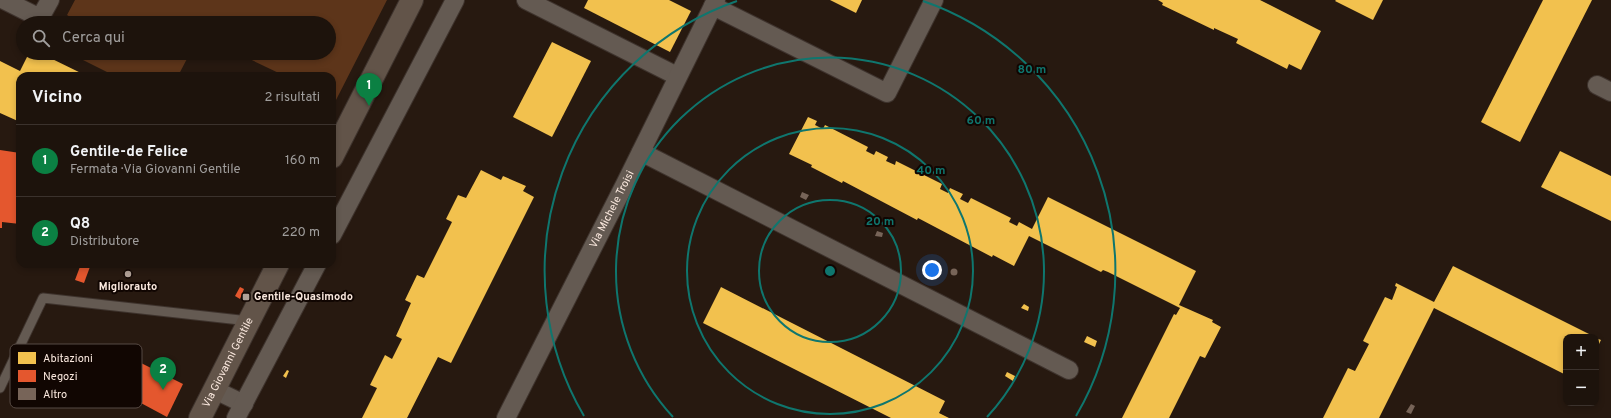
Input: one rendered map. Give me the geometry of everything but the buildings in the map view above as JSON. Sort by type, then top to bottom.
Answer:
[{"type":"main road","points":[[336,149],[412,0]]},
{"type":"main road","name":"Via Giovanni Gentile","points":[[200,418],[276,268]]},
{"type":"street","points":[[4,0],[36,16]]},
{"type":"street","points":[[41,16],[50,0]]},
{"type":"street","points":[[336,227],[455,0]]},
{"type":"street","points":[[526,0],[677,76]]},
{"type":"street","points":[[715,3],[887,93],[934,0]]},
{"type":"street","name":"Via Michele Troisi","points":[[506,418],[715,3]]},
{"type":"street","points":[[641,152],[1069,370]]},
{"type":"street","points":[[215,390],[240,411],[315,268]]},
{"type":"lane","points":[[21,344],[43,298],[249,321]]},
{"type":"lane","points":[[0,388],[10,367]]},
{"type":"shaded area","points":[[75,0],[387,0],[336,100],[336,72],[277,72],[252,60],[336,60],[336,16],[67,15]]},
{"type":"shaded area","points":[[83,60],[186,60],[180,72],[107,72]]},
{"type":"place","name":"Gentile-de Felice","points":[[369,106]]},
{"type":"place","name":"Migliorauto","points":[[128,274]]},
{"type":"place","name":"Gentile-Quasimodo","points":[[246,297]]},
{"type":"place","name":"Q8","points":[[163,390]]}]
